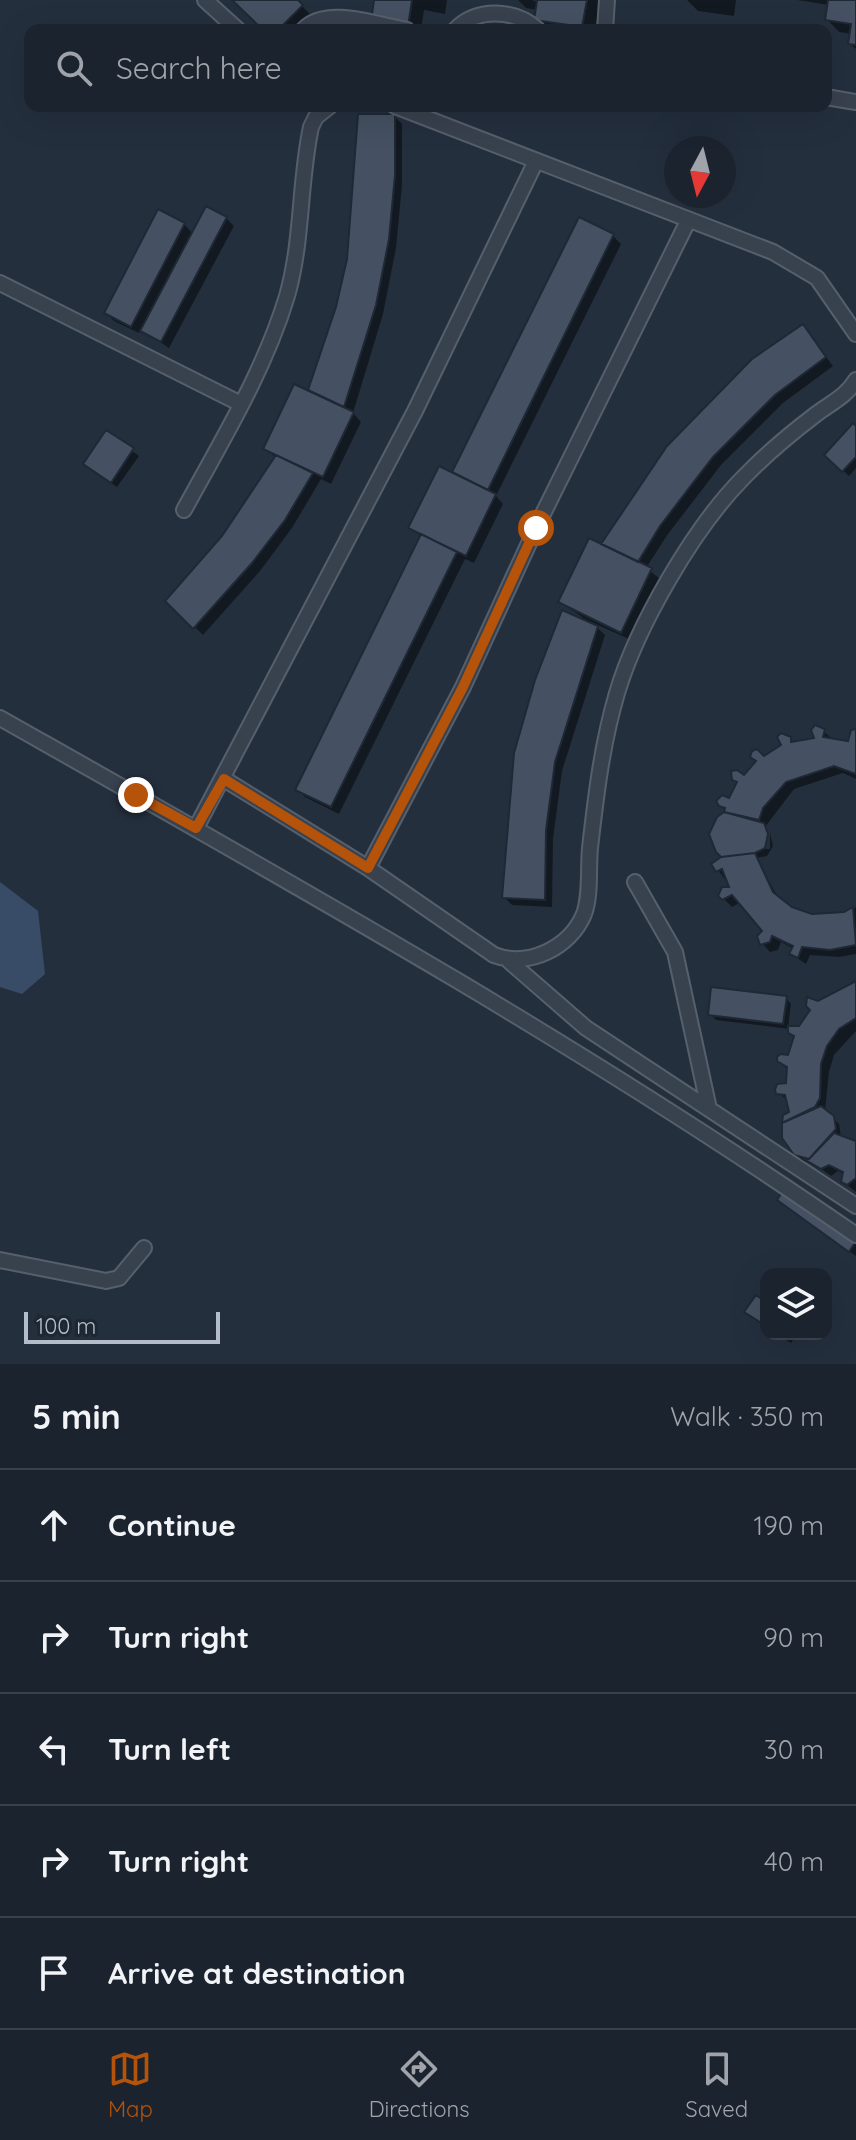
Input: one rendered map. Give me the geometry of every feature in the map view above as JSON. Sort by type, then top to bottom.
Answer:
[{"type":"street","points":[[205,0],[231,24]]},
{"type":"street","points":[[605,24],[607,0]]},
{"type":"street","points":[[461,24],[492,13],[525,19],[531,24]]},
{"type":"street","points":[[310,24],[318,18],[332,18],[370,24]]},
{"type":"street","points":[[832,98],[856,102]]},
{"type":"street","points":[[184,510],[258,372],[287,295],[302,217],[311,127],[322,112]]},
{"type":"street","points":[[410,112],[800,265],[830,291],[856,334]]},
{"type":"street","points":[[196,828],[468,305],[536,161]]},
{"type":"street","points":[[368,868],[463,687],[536,528],[688,221]]},
{"type":"street","points":[[0,283],[241,404]]},
{"type":"street","points":[[509,961],[524,961],[563,943],[585,911],[601,757],[618,690],[641,633],[684,556],[741,480],[814,415],[851,389],[856,381]]},
{"type":"street","points":[[0,718],[491,1000],[745,1157],[856,1235]]},
{"type":"street","points":[[224,779],[368,868],[494,955],[509,961],[586,1028],[856,1206]]},
{"type":"street","points":[[635,882],[663,926],[680,966],[709,1109]]},
{"type":"street","points":[[0,1260],[106,1281],[119,1278],[144,1248]]},
{"type":"water","points":[[0,882],[38,911],[45,974],[22,994],[0,987]]},
{"type":"building","points":[[232,0],[298,0],[303,5],[284,24],[257,24]]},
{"type":"building","points":[[374,0],[412,0],[408,24],[371,21]]},
{"type":"building","points":[[533,0],[587,0],[583,24],[534,20],[537,1]]},
{"type":"building","points":[[828,0],[856,0],[856,45],[848,44],[851,24],[825,20]]},
{"type":"building","points":[[358,114],[395,114],[395,175],[389,239],[376,305],[344,407],[308,390],[336,307],[347,259]]},
{"type":"building","points":[[206,206],[227,217],[161,342],[140,331]]},
{"type":"building","points":[[158,209],[185,223],[131,327],[104,313]]},
{"type":"building","points":[[579,217],[614,234],[488,490],[452,472]]},
{"type":"building","points":[[803,324],[826,357],[775,395],[713,457],[660,526],[638,562],[601,544],[667,446],[752,359]]},
{"type":"building","points":[[294,384],[354,412],[323,477],[263,449]]},
{"type":"building","points":[[853,423],[856,426],[856,457],[842,472],[824,455]]},
{"type":"building","points":[[106,430],[134,448],[111,483],[83,464]]},
{"type":"building","points":[[276,455],[313,473],[285,520],[252,563],[193,629],[165,601],[222,536]]},
{"type":"building","points":[[439,466],[496,494],[466,556],[408,528]]},
{"type":"building","points":[[421,534],[457,552],[331,807],[295,790]]},
{"type":"building","points":[[589,538],[652,568],[621,633],[558,602]]},
{"type":"building","points":[[562,610],[598,626],[555,762],[546,830],[545,900],[502,898],[514,753],[535,680]]},
{"type":"building","points":[[815,725],[825,729],[823,737],[848,741],[851,730],[856,729],[856,774],[834,766],[786,782],[763,808],[759,820],[724,812],[725,808],[716,801],[722,795],[729,798],[737,782],[732,780],[731,771],[737,770],[744,775],[756,761],[750,757],[752,751],[757,749],[764,756],[781,745],[777,737],[781,733],[791,737],[791,742],[814,738],[811,730]]},
{"type":"building","points":[[724,812],[764,823],[768,834],[765,848],[755,853],[721,857],[709,834],[717,817]]},
{"type":"building","points":[[755,853],[773,892],[792,907],[812,914],[844,912],[853,907],[856,945],[830,950],[802,947],[798,958],[789,954],[793,946],[772,936],[770,942],[760,945],[757,936],[762,931],[732,895],[722,900],[718,896],[722,887],[729,887],[722,869],[716,872],[711,864],[721,857]]},
{"type":"building","points":[[856,981],[856,1018],[839,1029],[827,1046],[821,1064],[820,1098],[815,1107],[782,1123],[783,1115],[789,1112],[785,1095],[776,1094],[775,1090],[777,1084],[786,1083],[787,1067],[777,1061],[777,1057],[780,1054],[788,1055],[794,1036],[788,1033],[788,1026],[799,1026],[810,1010],[806,1006],[807,997],[818,1001]]},
{"type":"building","points":[[711,987],[787,996],[783,1024],[708,1015]]},
{"type":"building","points":[[821,1106],[834,1116],[836,1129],[809,1159],[794,1155],[782,1138],[782,1123]]},
{"type":"building","points":[[834,1133],[856,1141],[856,1178],[847,1185],[841,1182],[843,1172],[829,1165],[821,1169],[804,1159],[809,1159]]},
{"type":"building","points":[[784,1189],[856,1241],[849,1252],[777,1200]]},
{"type":"building","points":[[756,1295],[760,1298],[760,1322],[744,1312]]},
{"type":"route","points":[[136,795],[196,828],[224,779],[368,868],[463,687],[536,528]]}]
